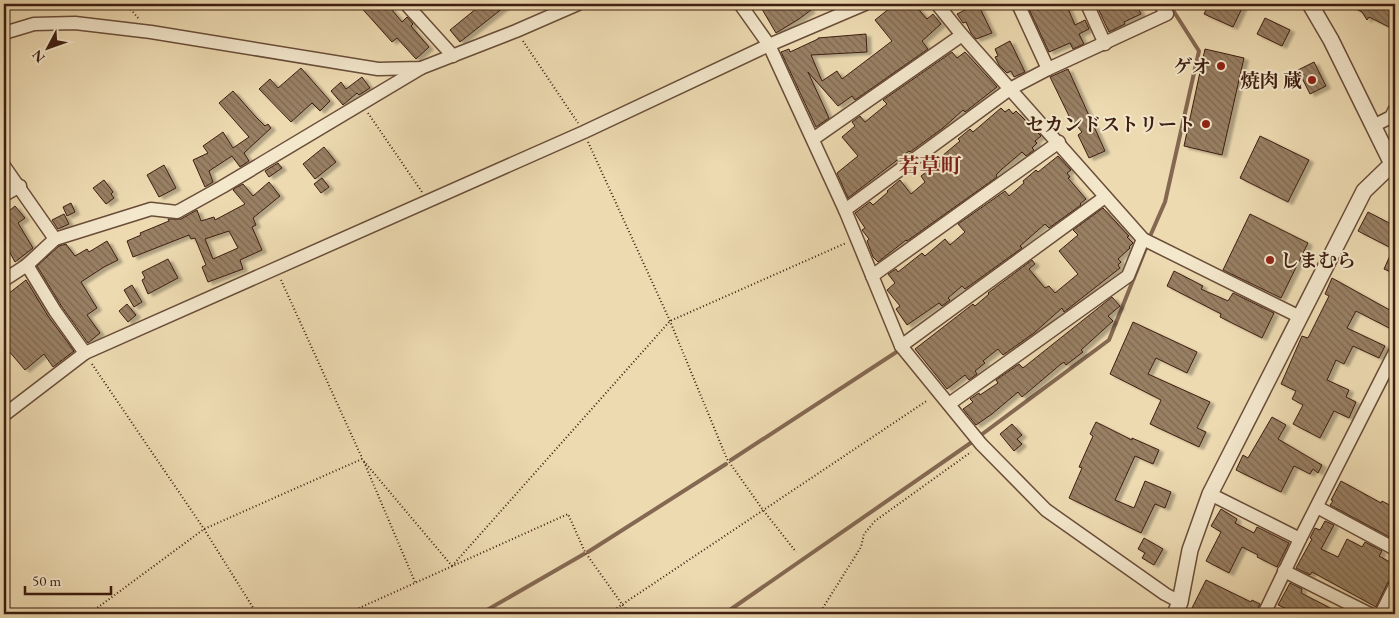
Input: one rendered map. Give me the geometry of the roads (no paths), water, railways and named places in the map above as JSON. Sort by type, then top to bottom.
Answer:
[{"type":"street","points":[[406,4],[453,56]]},
{"type":"street","points":[[4,280],[27,265],[55,239],[151,209],[177,212],[421,68],[516,31],[578,4]]},
{"type":"street","points":[[740,4],[769,44],[845,210],[901,346],[981,444],[1046,510],[1165,594],[1178,608]]},
{"type":"street","points":[[4,414],[85,353],[584,132],[769,44],[865,4]]},
{"type":"street","points":[[937,4],[1010,90],[1059,142],[1143,239],[1300,318]]},
{"type":"street","points":[[1018,4],[1048,69]]},
{"type":"street","points":[[1087,4],[1105,44]]},
{"type":"street","points":[[845,210],[1010,90],[1048,69],[1167,14],[1160,4]]},
{"type":"street","points":[[1178,608],[1190,550],[1210,494],[1364,191],[1394,167],[1331,40],[1310,4]]},
{"type":"street","points":[[4,33],[34,24],[75,23],[150,32],[378,68],[421,68]]},
{"type":"street","points":[[813,139],[962,35]]},
{"type":"street","points":[[1373,126],[1392,117],[1395,109]]},
{"type":"street","points":[[872,276],[1059,142]]},
{"type":"street","points":[[4,166],[20,186],[55,239]]},
{"type":"street","points":[[4,195],[20,186]]},
{"type":"street","points":[[901,346],[1105,197]]},
{"type":"street","points":[[949,404],[1128,276],[1143,239]]},
{"type":"street","points":[[27,265],[55,311],[85,353]]},
{"type":"street","points":[[1264,614],[1395,352]]},
{"type":"street","points":[[1210,494],[1300,539]]},
{"type":"street","points":[[1317,507],[1395,549]]},
{"type":"street","points":[[1284,571],[1370,614]]},
{"type":"street","points":[[1381,614],[1395,586]]},
{"type":"waterway","points":[[1151,234],[1165,202],[1199,51],[1169,4]]},
{"type":"waterway","points":[[981,435],[1109,340],[1146,248]]},
{"type":"waterway","points":[[731,460],[898,351]]},
{"type":"waterway","points":[[724,614],[972,442]]},
{"type":"waterway","points":[[588,552],[726,464]]},
{"type":"waterway","points":[[480,614],[584,554]]},
{"type":"place","name":"ゲオ","points":[[1221,66]]},
{"type":"place","name":"焼肉 蔵","points":[[1312,80]]},
{"type":"place","name":"セカンドストリート","points":[[1206,124]]},
{"type":"place","name":"しまむら","points":[[1270,260]]},
{"type":"district","name":"若草町","points":[[930,165]]}]
